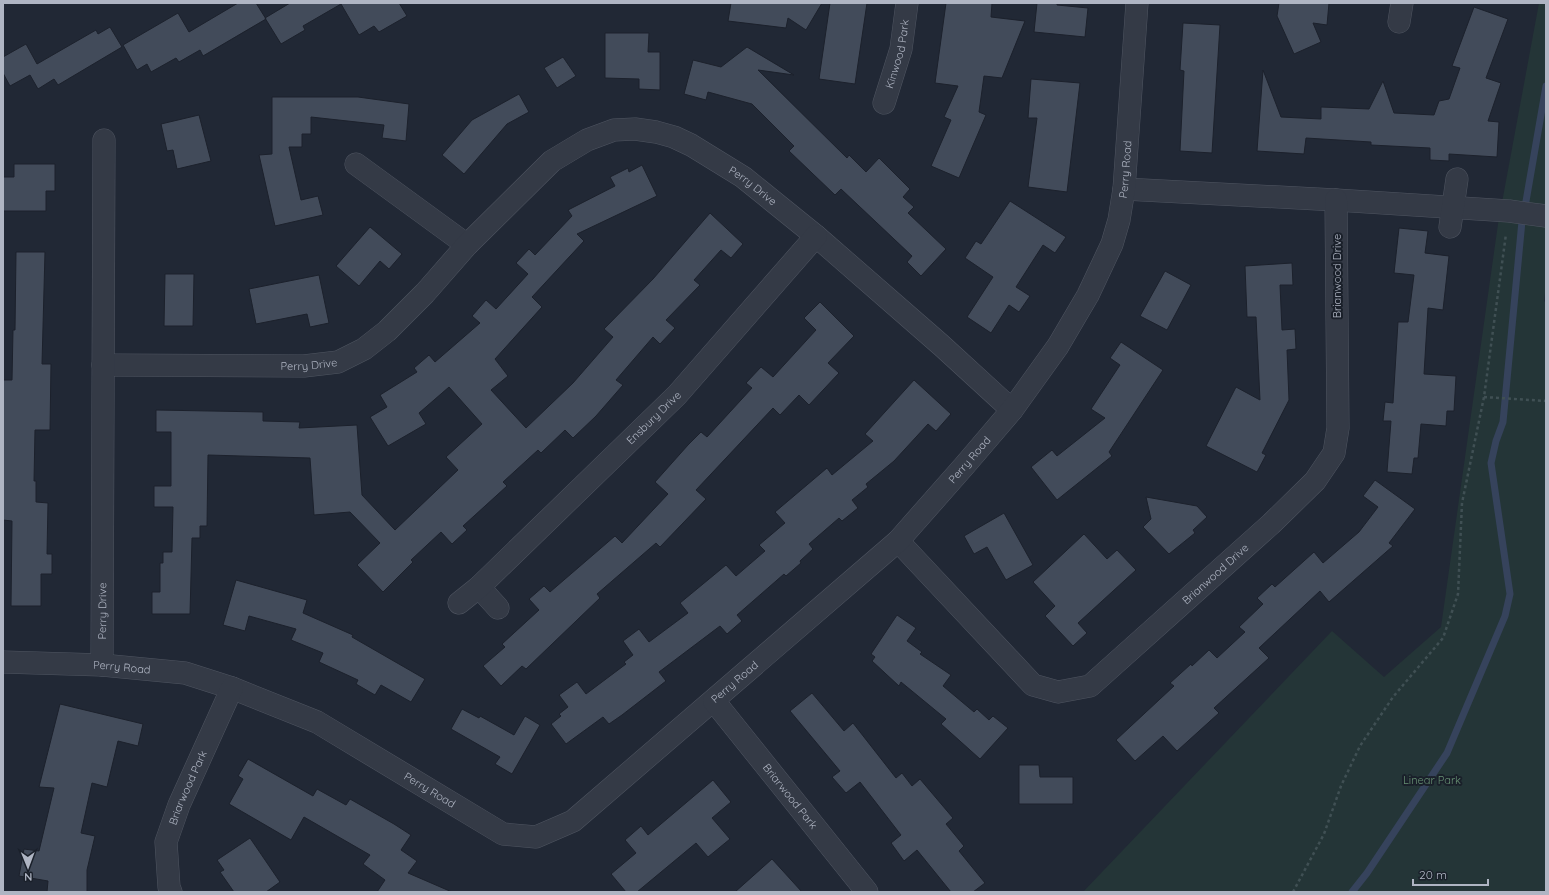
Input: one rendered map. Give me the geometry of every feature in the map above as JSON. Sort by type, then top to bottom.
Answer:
[{"type":"street","name":"Kinwood Park","points":[[884,104],[901,49],[907,3]]},
{"type":"street","name":"Perry Road","points":[[3,662],[102,665],[185,673],[232,688],[317,722],[503,834],[536,837],[573,821],[898,541],[1012,410],[1058,346],[1088,295],[1112,244],[1119,220],[1124,189],[1137,3]]},
{"type":"street","name":"Perry Drive","points":[[103,365],[304,366],[338,362],[364,349],[387,331],[425,293],[467,245],[552,161],[587,140],[614,130],[635,129],[662,133],[691,145],[743,177],[816,236],[941,345],[1012,410]]},
{"type":"street","name":"Perry Drive","points":[[102,665],[104,140]]},
{"type":"street","points":[[356,164],[467,245]]},
{"type":"street","points":[[1451,217],[1457,179]]},
{"type":"street","points":[[1124,189],[1336,200],[1451,217],[1509,211],[1546,216]]},
{"type":"street","name":"Brianwood Drive","points":[[898,541],[1033,685],[1058,692],[1090,686],[1271,524],[1315,481],[1334,453],[1338,428],[1336,200]]},
{"type":"street","name":"Ensbury Drive","points":[[459,603],[479,587],[677,395],[816,236]]},
{"type":"street","points":[[479,587],[498,608]]},
{"type":"street","name":"Briarwood Park","points":[[171,892],[169,888],[166,842],[179,805],[232,688]]},
{"type":"street","name":"Briarwood Park","points":[[714,701],[867,892]]},
{"type":"path","points":[[1293,892],[1324,834],[1341,786],[1360,746],[1393,696],[1443,638],[1458,594],[1462,503],[1484,397],[1509,211]]},
{"type":"path","points":[[1484,397],[1546,401]]},
{"type":"green space","name":"Linear Park","points":[[1539,3],[1546,3],[1546,286],[1544,301],[1546,303],[1546,892],[1083,892],[1332,631],[1384,677],[1441,627],[1498,224]]},
{"type":"building","points":[[238,3],[256,3],[266,19],[203,56],[200,50],[179,62],[176,58],[151,72],[147,64],[137,70],[123,45],[178,13],[189,32]]},
{"type":"building","points":[[290,3],[399,3],[407,16],[379,32],[374,26],[359,35],[341,4],[303,26],[305,30],[281,44],[265,18]]},
{"type":"building","points":[[731,3],[822,3],[806,30],[788,18],[786,28],[728,21]]},
{"type":"building","points":[[830,3],[867,3],[855,84],[819,79]]},
{"type":"building","points":[[946,3],[992,3],[991,17],[1025,21],[1002,78],[984,76],[979,112],[986,115],[959,178],[931,166],[951,120],[944,117],[958,86],[935,83]]},
{"type":"building","points":[[1037,3],[1057,3],[1057,5],[1088,8],[1085,37],[1034,32]]},
{"type":"building","points":[[1279,3],[1329,3],[1327,25],[1313,23],[1321,42],[1294,54],[1277,16]]},
{"type":"building","points":[[1474,7],[1508,19],[1486,78],[1501,83],[1488,121],[1499,122],[1497,157],[1449,154],[1449,161],[1430,160],[1430,148],[1371,145],[1371,142],[1306,138],[1304,154],[1257,151],[1263,70],[1281,117],[1321,119],[1321,107],[1369,109],[1383,81],[1394,113],[1434,115],[1439,101],[1449,99],[1460,68],[1452,66]]},
{"type":"building","points":[[1183,23],[1220,25],[1212,153],[1180,151],[1184,71],[1180,70]]},
{"type":"building","points":[[110,27],[122,47],[58,85],[54,79],[38,89],[30,75],[10,86],[3,73],[3,57],[26,44],[37,64],[96,30],[98,34]]},
{"type":"building","points":[[605,33],[649,33],[648,52],[660,52],[660,90],[639,89],[639,79],[605,78]]},
{"type":"building","points":[[747,47],[794,75],[758,70],[847,158],[849,155],[866,172],[879,158],[910,189],[903,197],[914,207],[908,213],[946,249],[921,276],[907,262],[912,256],[841,189],[835,195],[789,151],[794,146],[752,104],[708,92],[706,100],[684,94],[693,60],[721,67]]},
{"type":"building","points":[[563,57],[576,76],[557,88],[544,68]]},
{"type":"building","points":[[1031,79],[1080,83],[1067,192],[1028,187],[1037,118],[1028,118]]},
{"type":"building","points":[[519,94],[529,112],[507,124],[464,174],[442,155],[472,120]]},
{"type":"building","points":[[272,97],[358,97],[409,104],[406,141],[382,138],[384,125],[311,117],[311,134],[302,134],[302,147],[289,147],[301,200],[318,196],[323,215],[275,226],[259,155],[272,154]]},
{"type":"building","points":[[199,115],[211,161],[177,169],[173,150],[167,151],[161,124]]},
{"type":"building","points":[[14,164],[55,164],[55,191],[46,191],[46,211],[3,211],[3,177],[14,177]]},
{"type":"building","points":[[642,165],[657,196],[577,234],[584,241],[532,297],[542,307],[495,359],[508,376],[491,390],[526,428],[573,383],[613,337],[604,329],[653,279],[710,213],[743,244],[731,258],[721,250],[694,280],[700,285],[666,320],[675,328],[660,344],[653,337],[616,380],[623,385],[596,416],[573,438],[565,430],[541,453],[538,450],[503,482],[507,486],[463,526],[467,530],[452,544],[441,532],[411,560],[413,562],[383,592],[357,565],[380,543],[350,512],[314,515],[310,458],[208,455],[207,526],[200,526],[200,538],[192,538],[190,614],[152,614],[152,592],[160,592],[160,563],[163,563],[163,552],[172,552],[173,507],[154,507],[154,486],[171,486],[171,432],[156,432],[156,410],[263,412],[263,421],[300,422],[299,428],[357,425],[362,495],[395,530],[458,470],[446,457],[482,424],[449,387],[419,413],[426,424],[388,446],[370,417],[387,407],[380,395],[417,372],[414,368],[429,355],[435,362],[480,323],[472,316],[486,300],[496,309],[528,274],[516,263],[529,249],[535,255],[572,216],[568,210],[615,186],[610,177],[628,168],[629,172]]},
{"type":"building","points":[[1010,201],[1066,237],[1055,253],[1043,245],[1016,287],[1030,296],[1019,312],[1009,305],[991,333],[967,317],[993,277],[965,258],[976,241],[981,244]]},
{"type":"building","points":[[370,227],[402,254],[389,269],[380,261],[359,286],[336,266]]},
{"type":"building","points":[[1399,228],[1428,231],[1425,253],[1449,256],[1443,310],[1428,308],[1424,374],[1456,376],[1454,411],[1447,411],[1446,426],[1421,424],[1418,458],[1414,458],[1412,474],[1387,472],[1391,421],[1383,421],[1385,402],[1393,403],[1398,322],[1408,322],[1414,275],[1394,273]]},
{"type":"building","points":[[16,252],[45,252],[42,364],[51,364],[50,430],[35,430],[34,481],[36,481],[36,502],[48,503],[47,554],[52,554],[52,574],[41,574],[41,606],[11,606],[12,521],[3,520],[3,380],[12,380],[13,330],[15,330]]},
{"type":"building","points":[[1292,263],[1293,285],[1280,285],[1282,330],[1295,329],[1296,349],[1287,350],[1289,400],[1262,453],[1266,455],[1257,472],[1206,446],[1236,387],[1260,400],[1256,317],[1247,317],[1245,266]]},
{"type":"building","points":[[1165,271],[1191,285],[1167,330],[1140,316]]},
{"type":"building","points":[[165,274],[194,274],[193,326],[164,326]]},
{"type":"building","points":[[319,275],[329,323],[310,327],[307,314],[256,324],[249,289]]},
{"type":"building","points":[[820,302],[854,336],[828,363],[839,373],[809,405],[799,395],[780,415],[773,408],[696,490],[706,499],[660,547],[656,543],[597,594],[600,598],[526,669],[522,666],[501,686],[483,666],[505,647],[502,644],[539,610],[529,599],[544,586],[550,592],[615,536],[622,543],[668,494],[655,482],[688,445],[701,432],[707,437],[752,388],[746,383],[761,367],[773,377],[816,330],[804,318]]},
{"type":"building","points":[[1121,342],[1163,370],[1109,452],[1112,456],[1057,500],[1031,467],[1052,450],[1057,456],[1105,418],[1091,409],[1120,365],[1110,358]]},
{"type":"building","points":[[914,380],[951,414],[936,431],[928,424],[894,461],[866,484],[868,487],[852,500],[858,508],[842,521],[839,518],[809,544],[813,549],[800,561],[801,563],[786,576],[784,574],[737,615],[742,621],[727,634],[720,626],[659,672],[666,681],[622,715],[609,724],[603,717],[566,744],[551,724],[561,716],[559,714],[568,707],[559,695],[577,682],[586,694],[626,664],[624,662],[633,655],[623,641],[639,629],[649,642],[688,613],[680,603],[726,565],[736,576],[765,551],[759,545],[785,523],[775,512],[827,468],[832,475],[873,441],[865,434]]},
{"type":"building","points":[[1375,480],[1415,509],[1389,543],[1393,546],[1329,602],[1320,591],[1259,648],[1269,658],[1214,708],[1219,713],[1177,751],[1163,736],[1135,761],[1116,740],[1174,686],[1170,683],[1191,664],[1192,666],[1209,650],[1217,658],[1245,632],[1239,627],[1263,604],[1257,598],[1272,584],[1275,587],[1314,552],[1323,563],[1359,532],[1378,507],[1363,496]]},
{"type":"building","points":[[1146,497],[1197,506],[1207,517],[1193,530],[1195,533],[1169,554],[1143,527],[1151,519]]},
{"type":"building","points":[[1004,513],[1033,565],[1006,580],[987,547],[974,554],[964,536]]},
{"type":"building","points":[[1084,534],[1107,559],[1117,550],[1136,570],[1078,623],[1087,633],[1073,646],[1045,616],[1055,606],[1033,582]]},
{"type":"building","points":[[236,580],[307,600],[303,613],[353,635],[352,637],[425,679],[411,702],[381,685],[375,695],[356,684],[358,680],[319,662],[323,653],[291,640],[296,629],[249,616],[245,631],[223,625]]},
{"type":"building","points":[[897,615],[916,628],[907,641],[922,652],[920,654],[951,675],[943,686],[974,712],[977,709],[989,720],[993,716],[1008,728],[980,759],[941,724],[946,719],[901,682],[899,686],[872,661],[875,657],[871,654]]},
{"type":"building","points":[[812,693],[844,731],[853,723],[896,778],[902,773],[912,786],[920,779],[953,818],[946,824],[964,846],[959,851],[985,883],[973,892],[951,892],[917,850],[904,861],[891,843],[901,835],[860,782],[846,793],[832,777],[840,771],[790,711]]},
{"type":"building","points":[[60,704],[143,724],[138,746],[118,741],[107,787],[92,783],[81,833],[95,836],[87,870],[87,892],[47,892],[48,881],[19,876],[24,849],[39,851],[54,788],[39,787]]},
{"type":"building","points":[[462,709],[479,718],[480,716],[514,735],[525,716],[540,725],[512,774],[495,764],[500,757],[451,729]]},
{"type":"building","points":[[248,759],[313,796],[317,789],[346,805],[350,799],[411,835],[401,850],[417,861],[408,873],[452,892],[377,892],[385,880],[363,864],[370,855],[304,817],[291,840],[229,804],[243,779],[238,776]]},
{"type":"building","points":[[1019,765],[1039,765],[1040,777],[1073,777],[1073,804],[1019,804]]},
{"type":"building","points":[[713,780],[731,802],[712,818],[730,839],[708,857],[696,843],[637,892],[626,892],[611,874],[636,853],[625,840],[641,826],[648,835]]},
{"type":"building","points":[[250,838],[280,882],[266,892],[234,892],[220,872],[224,870],[217,860]]},
{"type":"building","points":[[772,859],[802,892],[735,892]]},
{"type":"waterway","points":[[1525,207],[1546,86]]},
{"type":"waterway","points":[[1352,892],[1367,873],[1447,753],[1505,616],[1510,594],[1491,463],[1496,441],[1503,422],[1522,221]]}]
